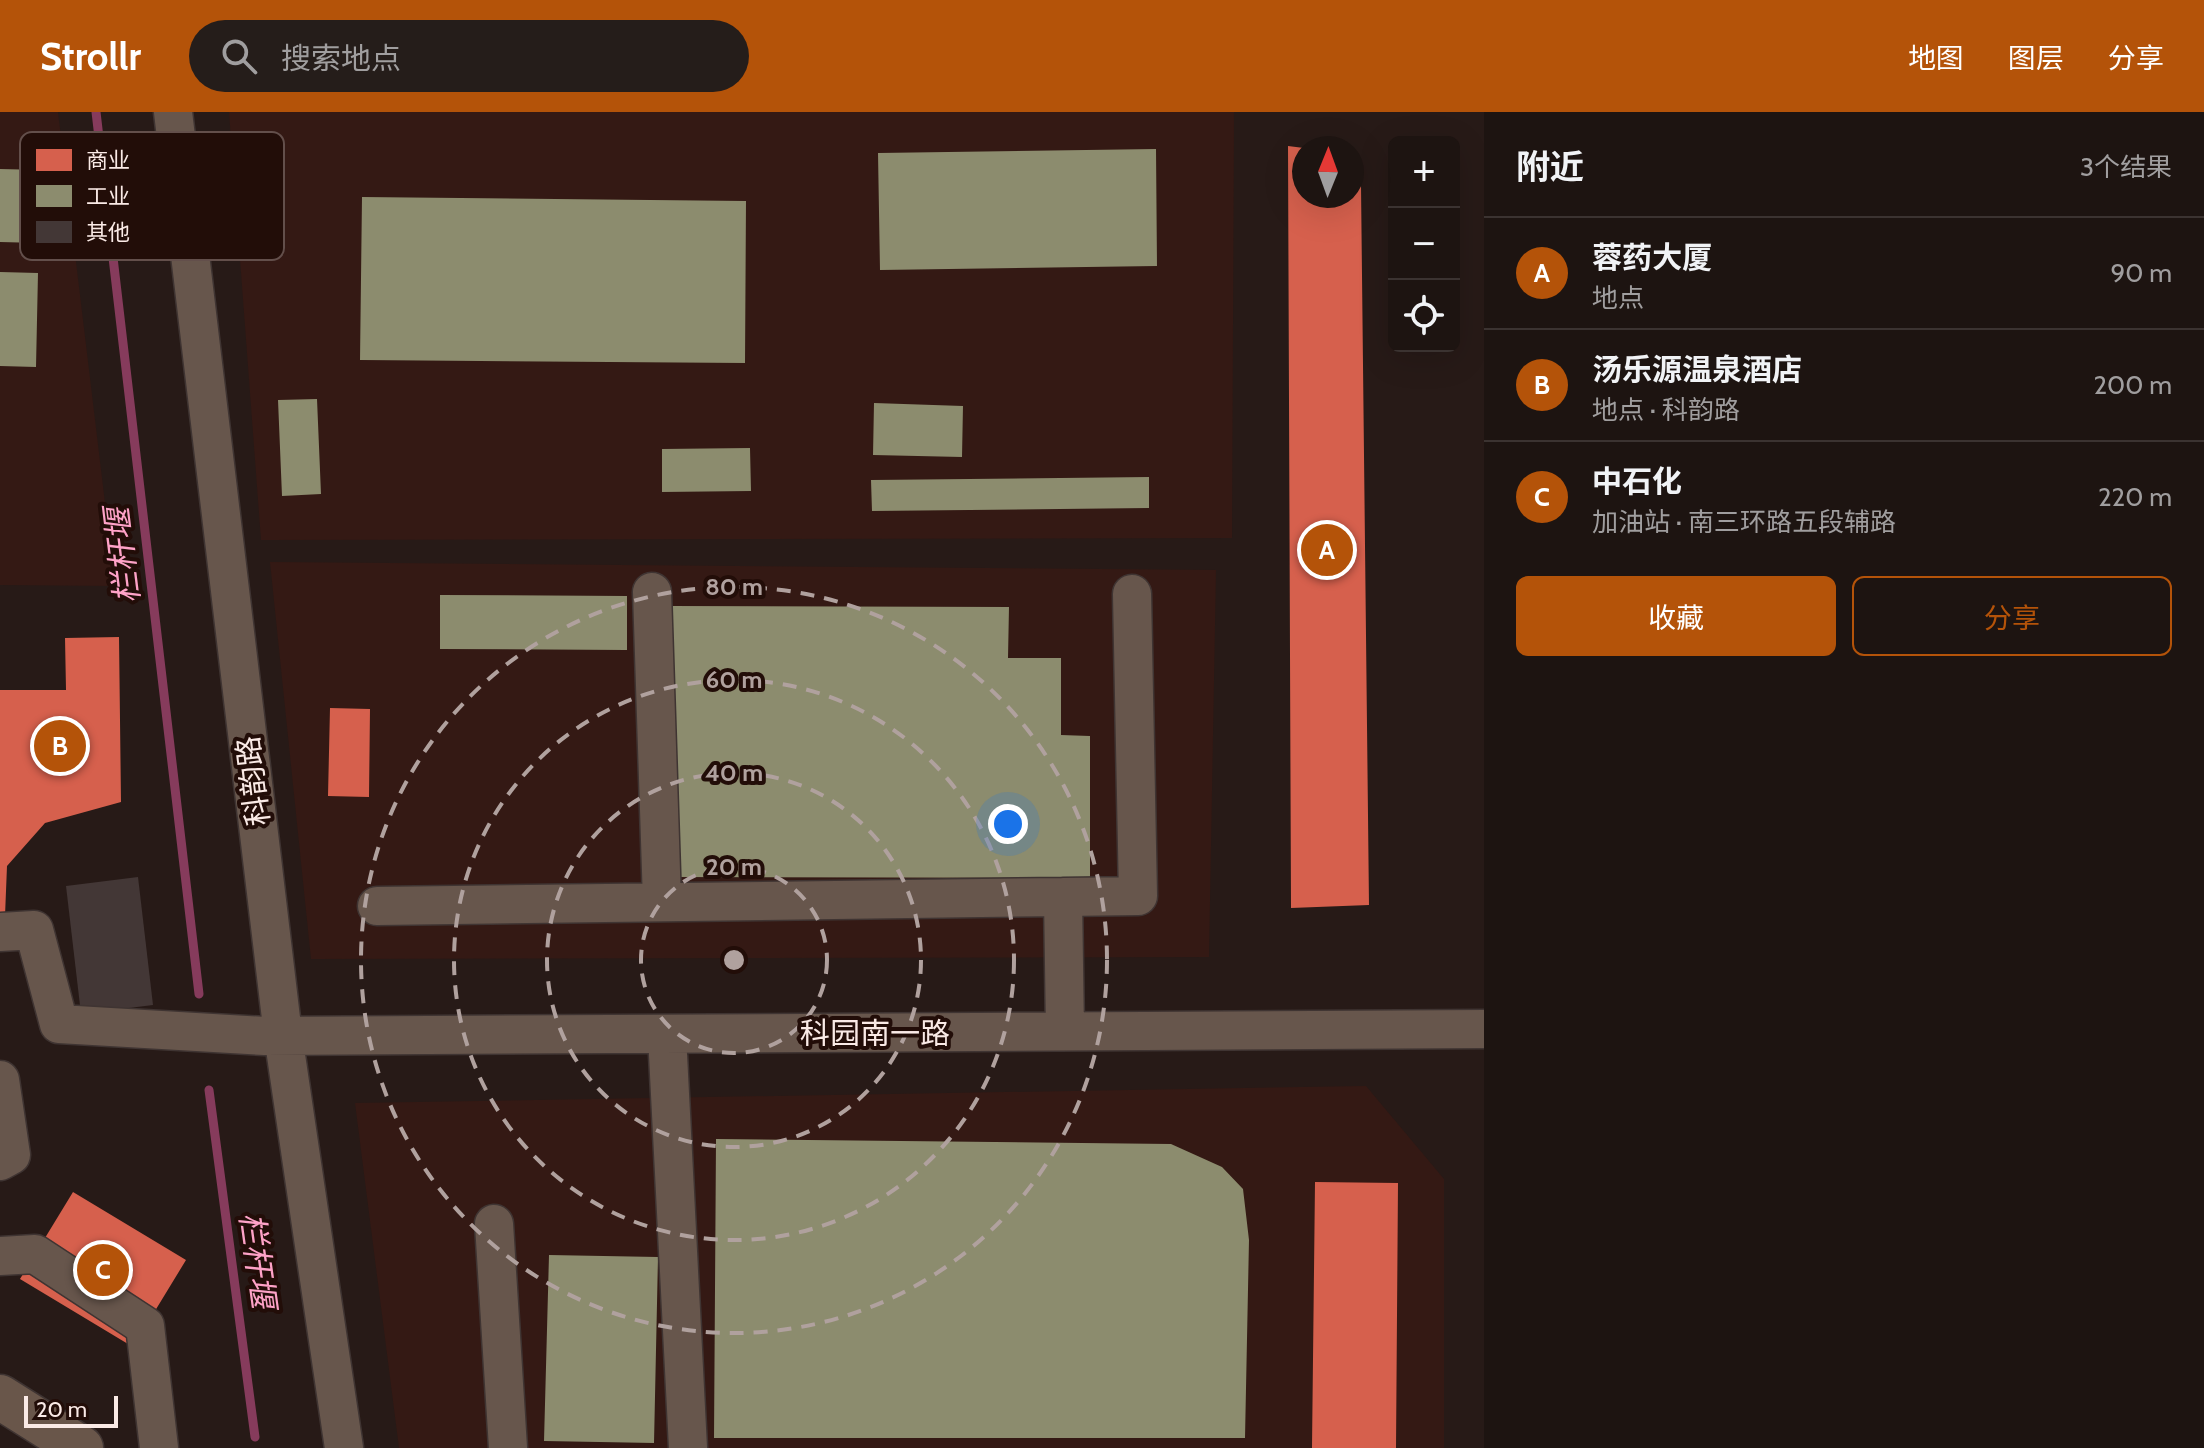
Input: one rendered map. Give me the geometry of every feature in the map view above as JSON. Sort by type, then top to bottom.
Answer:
[{"type":"main road","points":[[0,1397],[81,1448]]},
{"type":"street","name":"科韵路","points":[[173,112],[175,132]]},
{"type":"street","name":"科韵路","points":[[189,260],[274,1036],[344,1448]]},
{"type":"street","points":[[652,592],[662,902]]},
{"type":"street","points":[[377,906],[1138,896],[1132,594]]},
{"type":"street","points":[[1063,897],[1065,1031]]},
{"type":"street","name":"科园南一路","points":[[0,932],[34,930],[59,1024],[274,1036],[1484,1029]]},
{"type":"street","points":[[667,1035],[688,1448]]},
{"type":"street","points":[[0,1080],[11,1155],[0,1161]]},
{"type":"street","points":[[494,1224],[508,1448]]},
{"type":"street","points":[[0,1256],[35,1254],[145,1326],[159,1448]]},
{"type":"shaded area","points":[[0,112],[58,112],[60,132],[20,132],[20,260],[76,260],[115,586],[0,585]]},
{"type":"shaded area","points":[[229,112],[1234,112],[1232,538],[261,540],[240,260],[284,260],[284,132],[230,132]]},
{"type":"shaded area","points":[[270,562],[1216,570],[1209,957],[311,959]]},
{"type":"shaded area","points":[[1366,1086],[1444,1179],[1444,1448],[399,1448],[355,1103]]},
{"type":"building: 商业","points":[[1288,146],[1292,146],[1292,208],[1361,208],[1369,905],[1291,908]]},
{"type":"building: 商业","points":[[119,637],[121,802],[45,823],[7,866],[5,916],[0,916],[0,690],[66,690],[65,638]]},
{"type":"building: 商业","points":[[330,708],[370,709],[369,797],[328,796]]},
{"type":"building: 商业","points":[[1315,1182],[1398,1183],[1396,1448],[1312,1448]]},
{"type":"building: 商业","points":[[73,1192],[186,1260],[133,1347],[20,1279]]},
{"type":"building: 工业","points":[[1156,149],[1157,266],[880,270],[878,153]]},
{"type":"building: 工业","points":[[0,169],[20,169],[20,243],[0,242]]},
{"type":"building: 工业","points":[[362,197],[746,201],[745,363],[360,360]]},
{"type":"building: 工业","points":[[0,272],[38,273],[36,367],[0,366]]},
{"type":"building: 工业","points":[[317,399],[321,494],[282,496],[278,400]]},
{"type":"building: 工业","points":[[874,403],[963,406],[962,457],[873,455]]},
{"type":"building: 工业","points":[[750,448],[751,491],[662,492],[662,449]]},
{"type":"building: 工业","points":[[1149,477],[1149,508],[872,511],[871,480]]},
{"type":"building: 工业","points":[[440,595],[627,596],[627,650],[440,649]]},
{"type":"building: 工业","points":[[669,606],[1009,607],[1008,658],[1061,658],[1061,735],[1090,736],[1090,878],[668,877]]},
{"type":"building: 工业","points":[[716,1139],[1171,1144],[1222,1167],[1243,1189],[1249,1240],[1245,1438],[714,1438]]},
{"type":"building: 工业","points":[[549,1255],[658,1257],[654,1443],[544,1441]]},
{"type":"building: 其他","points":[[138,877],[153,1005],[81,1014],[66,886]]},
{"type":"waterway","name":"栏杆堰","points":[[96,112],[98,132]]},
{"type":"waterway","name":"栏杆堰","points":[[113,260],[199,994]]},
{"type":"waterway","name":"栏杆堰","points":[[209,1090],[255,1437]]},
{"type":"place","name":"蓉药大厦","points":[[1327,550]]},
{"type":"place","name":"汤乐源温泉酒店","points":[[60,746]]},
{"type":"place","name":"中石化","points":[[103,1270]]}]
